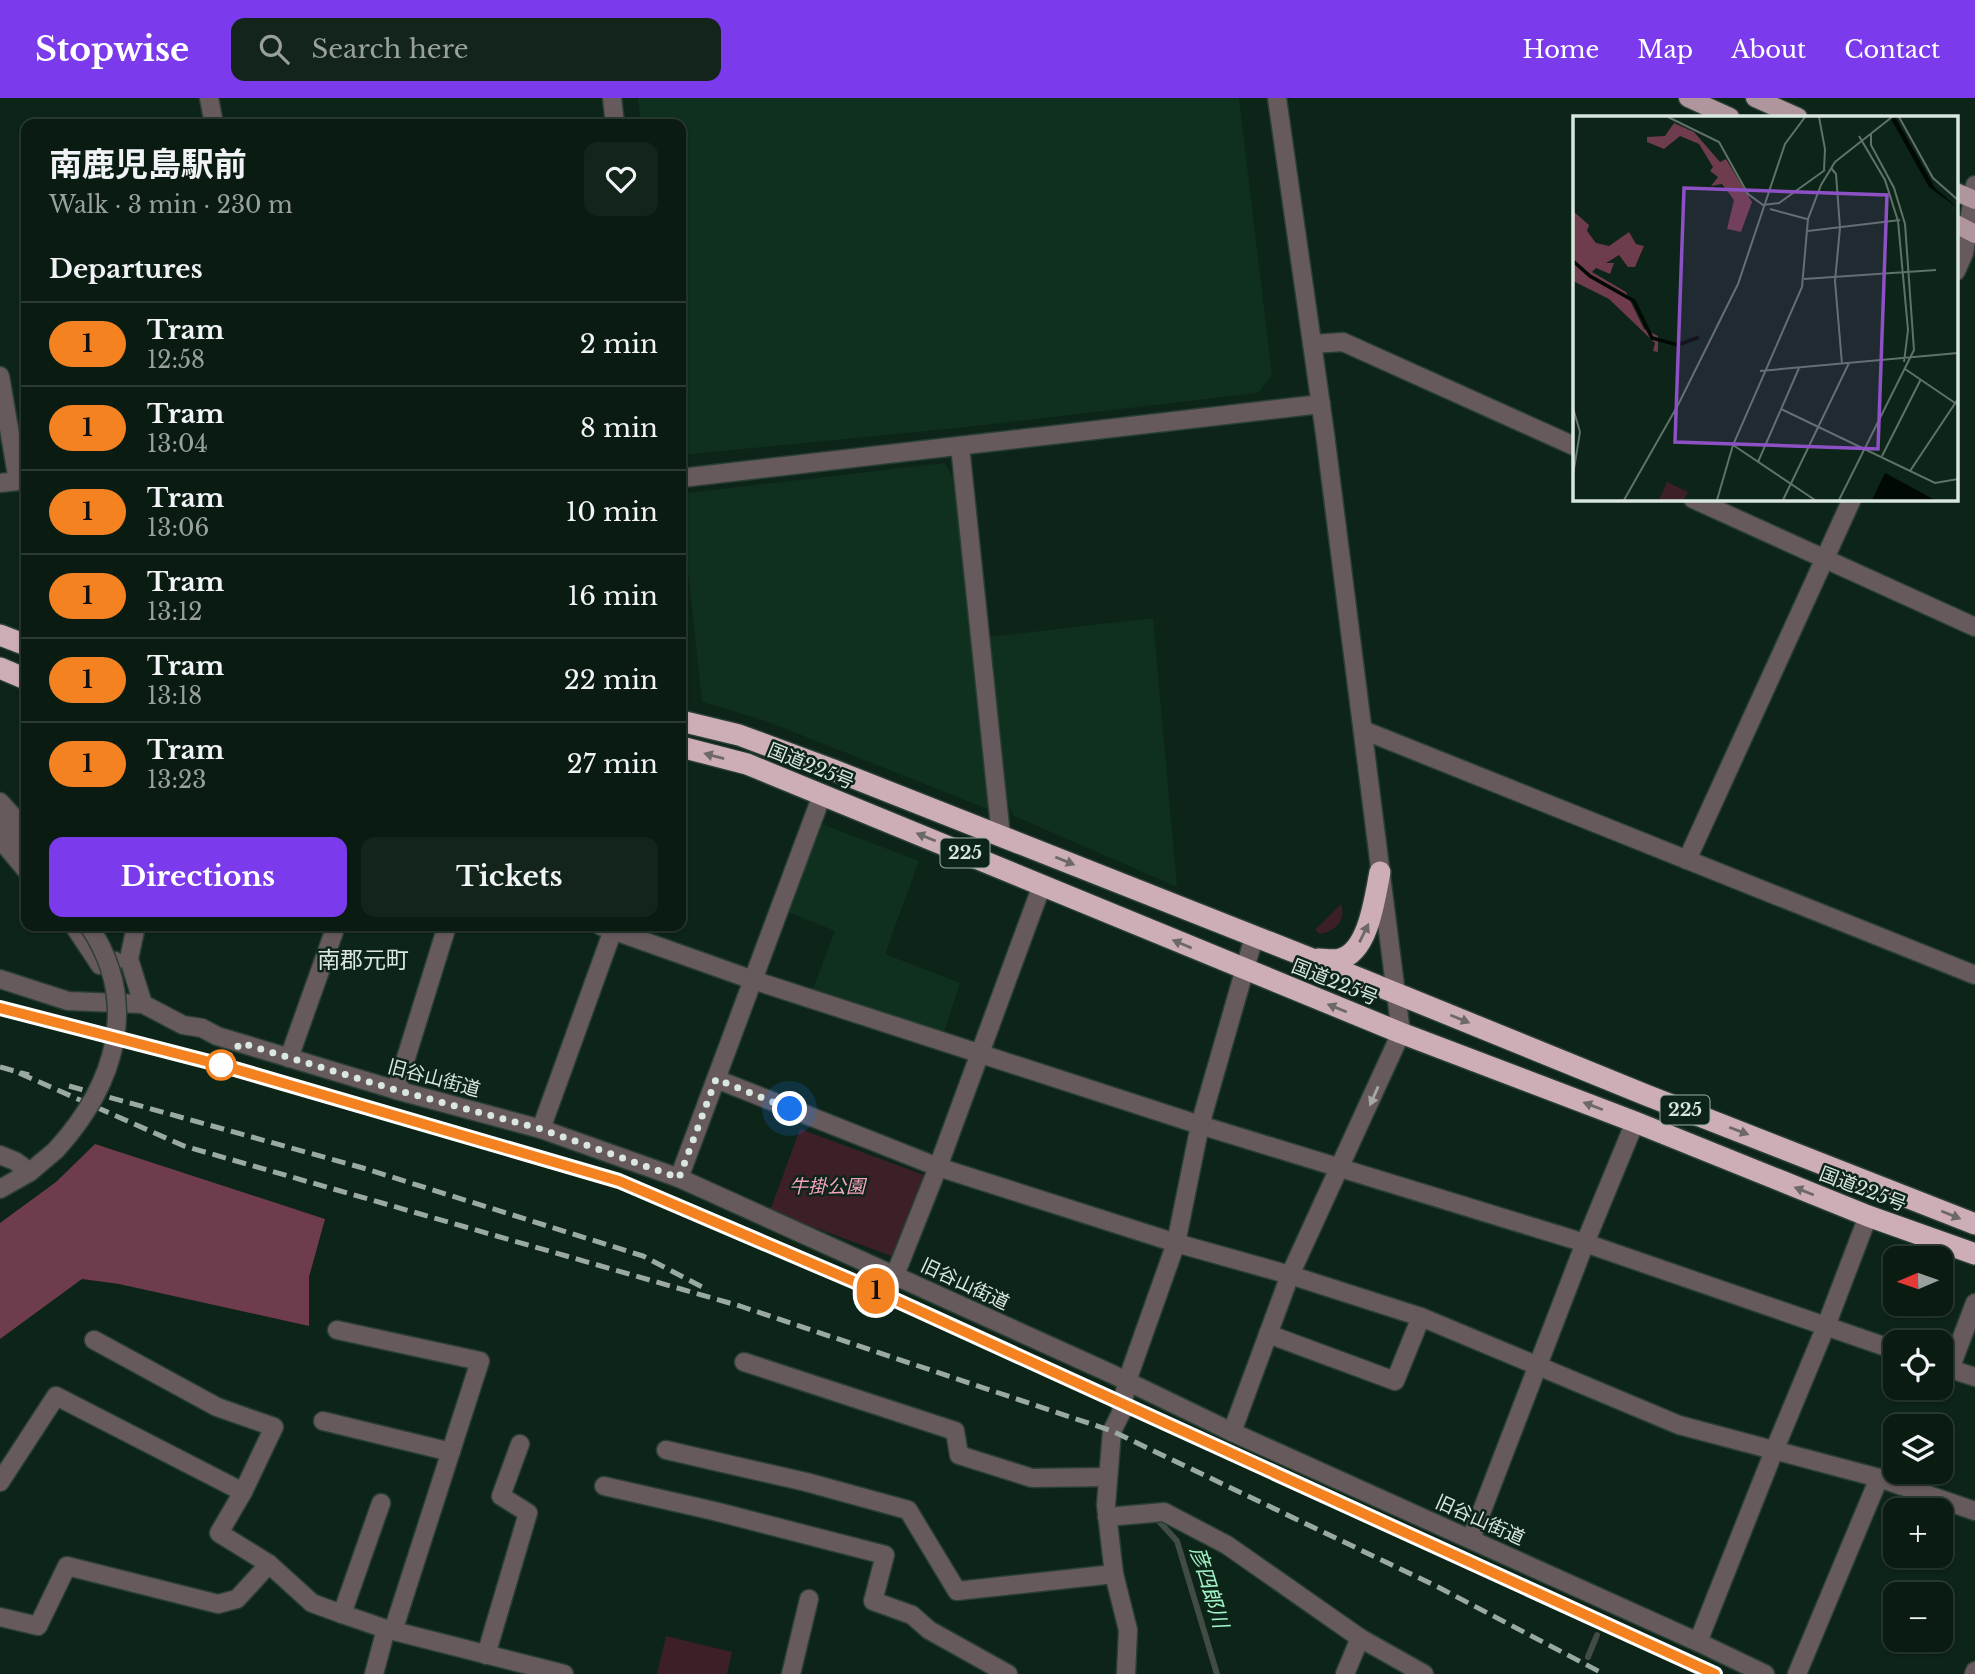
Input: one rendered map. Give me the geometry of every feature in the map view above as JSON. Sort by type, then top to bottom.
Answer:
[{"type":"highway","points":[[0,635],[21,643]]},
{"type":"highway","points":[[0,668],[21,678]]},
{"type":"highway","points":[[0,674],[21,678]]},
{"type":"highway","name":"国道225号","points":[[686,722],[739,735],[1001,836],[1975,1224]]},
{"type":"highway","name":"国道225号","points":[[686,748],[747,764],[1401,1033],[1634,1122],[1868,1216],[1974,1250]]},
{"type":"highway","points":[[1312,958],[1342,959],[1353,951],[1370,921],[1380,872]]},
{"type":"main road","points":[[1688,98],[1728,116]]},
{"type":"main road","points":[[1755,98],[1796,116]]},
{"type":"street","points":[[209,98],[213,119]]},
{"type":"street","points":[[612,98],[614,119]]},
{"type":"street","points":[[1232,1432],[1290,1275],[1401,1033],[1321,404],[1277,98]]},
{"type":"street","points":[[1958,266],[1964,253],[1969,194]]},
{"type":"street","points":[[1312,344],[1343,342],[1573,446]]},
{"type":"street","points":[[0,376],[15,481]]},
{"type":"street","points":[[686,477],[1321,404]]},
{"type":"street","points":[[960,446],[1001,836]]},
{"type":"street","points":[[1695,500],[1975,627]]},
{"type":"street","points":[[1687,860],[1852,500]]},
{"type":"street","points":[[1363,730],[1975,975]]},
{"type":"street","points":[[679,1178],[822,795]]},
{"type":"street","points":[[1,810],[21,828]]},
{"type":"street","points":[[1,810],[21,841]]},
{"type":"street","points":[[0,839],[21,864]]},
{"type":"street","points":[[895,1275],[938,1167],[1042,884]]},
{"type":"street","points":[[77,931],[100,965],[129,959]]},
{"type":"street","points":[[0,1189],[30,1172],[76,1128],[103,1080],[117,1027],[117,992],[112,969],[92,931]]},
{"type":"street","points":[[135,931],[129,959],[143,1004]]},
{"type":"street","points":[[289,1058],[334,931]]},
{"type":"street","points":[[396,1090],[445,931]]},
{"type":"street","points":[[541,1129],[606,931]]},
{"type":"street","points":[[615,931],[753,980],[1200,1125],[1585,1242],[1883,1346]]},
{"type":"street","points":[[1126,1674],[1128,1630],[1114,1574],[1107,1517],[1112,1431],[1121,1413],[1127,1381],[1176,1243],[1200,1125],[1254,937]]},
{"type":"street","name":"旧谷山街道","points":[[0,979],[68,1001],[143,1004],[183,1025],[202,1028],[217,1036],[396,1090],[541,1129],[679,1178],[1765,1674]]},
{"type":"street","points":[[716,1079],[938,1167],[1421,1317],[1679,1425],[1879,1478],[1975,1511]]},
{"type":"street","points":[[1471,1539],[1634,1122]]},
{"type":"street","points":[[0,1155],[15,1161],[30,1172]]},
{"type":"street","points":[[1698,1642],[1868,1216]]},
{"type":"street","points":[[1953,1350],[1975,1303]]},
{"type":"street","points":[[1268,1334],[1395,1381],[1421,1317]]},
{"type":"street","points":[[337,1330],[480,1361],[374,1674]]},
{"type":"street","points":[[94,1340],[217,1407],[274,1427],[243,1492],[219,1533],[269,1564],[312,1603],[389,1630],[564,1674]]},
{"type":"street","points":[[744,1362],[955,1431],[959,1455],[1032,1478],[1108,1477]]},
{"type":"street","points":[[1953,1370],[1975,1377]]},
{"type":"street","points":[[0,1482],[55,1396],[243,1492]]},
{"type":"street","points":[[323,1421],[451,1452]]},
{"type":"street","points":[[486,1655],[528,1513],[501,1496],[520,1444]]},
{"type":"street","points":[[666,1450],[806,1482],[908,1510],[957,1591],[1114,1574]]},
{"type":"street","points":[[1797,1674],[1879,1478]]},
{"type":"street","points":[[604,1486],[885,1555],[873,1601],[912,1615],[929,1630],[1008,1674]]},
{"type":"street","points":[[342,1614],[381,1503]]},
{"type":"street","points":[[1107,1517],[1164,1512],[1227,1545],[1360,1639],[1424,1674]]},
{"type":"street","points":[[0,1616],[38,1626],[67,1566],[218,1604],[237,1599],[269,1564]]},
{"type":"street","points":[[792,1674],[809,1599]]},
{"type":"street","points":[[1345,1674],[1360,1639]]},
{"type":"shaded area","points":[[638,98],[1239,98],[1272,375],[1258,393],[967,427],[686,455],[686,119],[640,119]]},
{"type":"shaded area","points":[[945,463],[953,477],[990,810],[763,720],[702,702],[686,550],[686,493]]},
{"type":"shaded area","points":[[1153,618],[1177,887],[1014,816],[1006,800],[989,637]]},
{"type":"shaded area","points":[[822,824],[919,861],[885,954],[960,983],[944,1032],[813,989],[835,931],[788,912]]},
{"type":"shaded area","points":[[95,1144],[325,1219],[309,1277],[309,1326],[119,1284],[82,1279],[0,1339],[0,1223],[56,1182]]},
{"type":"green space","points":[[1341,904],[1341,920],[1335,927],[1320,934],[1315,930]]},
{"type":"green space","name":"牛掛公園","points":[[800,1129],[932,1178],[902,1260],[770,1211]]},
{"type":"green space","points":[[666,1636],[732,1652],[727,1674],[657,1674]]},
{"type":"waterway","name":"彦四郎川","points":[[1156,1518],[1177,1541],[1217,1674]]},
{"type":"waterway","points":[[1588,1657],[1597,1635]]},
{"type":"tram line","points":[[0,1008],[221,1065],[619,1181],[867,1287],[1715,1674]]},
{"type":"tram line","name":"1","points":[[0,1008],[221,1065],[619,1181],[867,1287],[1715,1674]]},
{"type":"railway","points":[[0,1067],[29,1075]]},
{"type":"railway","points":[[19,1073],[184,1146],[740,1306],[1112,1431],[1438,1587],[1604,1674]]},
{"type":"railway","points":[[69,1086],[363,1168],[643,1256],[708,1290]]},
{"type":"district","name":"南郡元町","points":[[363,960]]},
{"type":"route","points":[[221,1065],[241,1043],[396,1090],[541,1129],[679,1178],[716,1079],[790,1109]]}]
